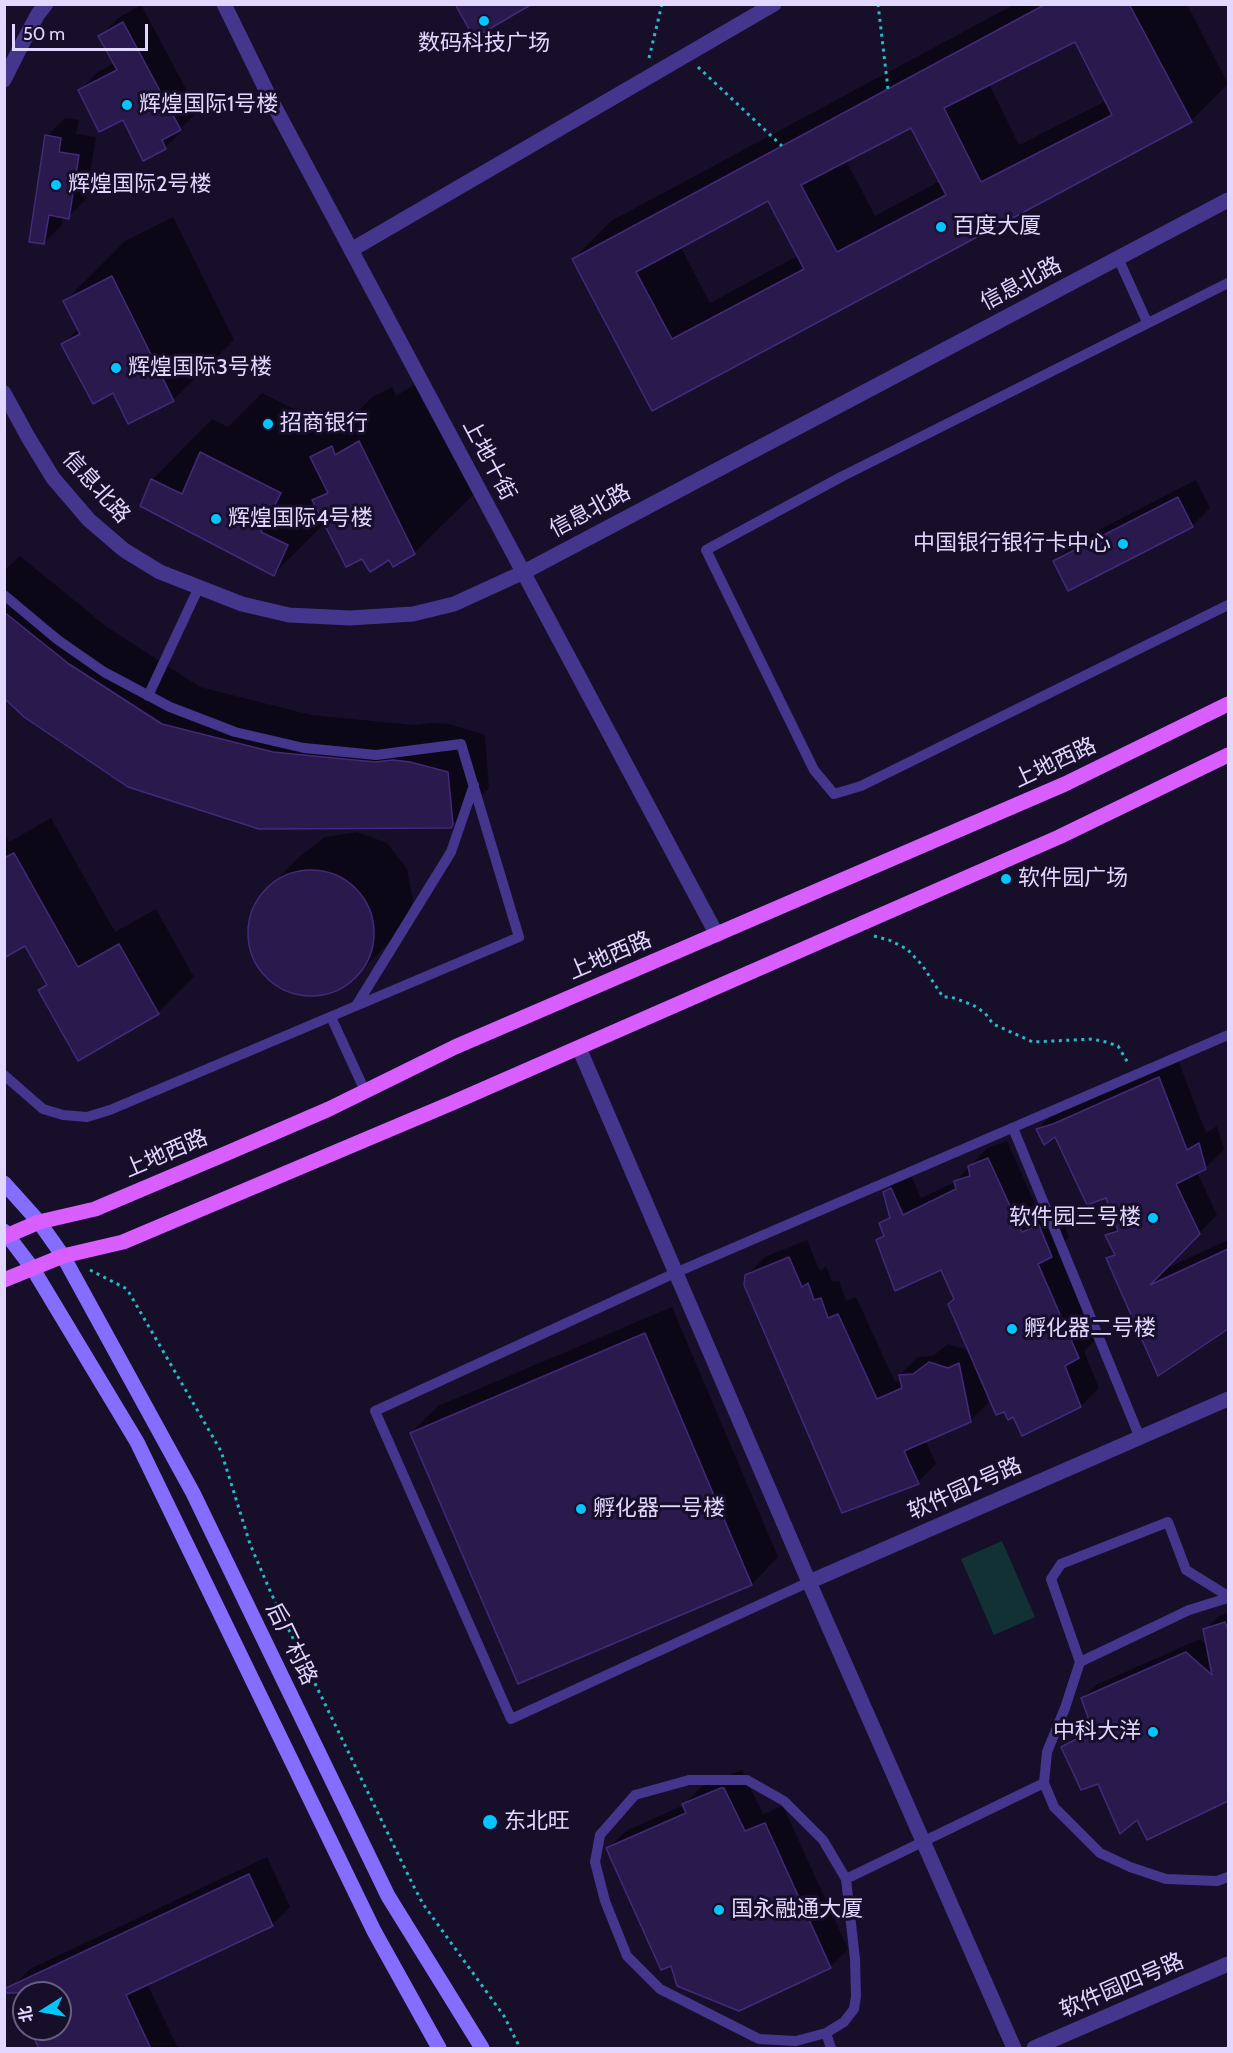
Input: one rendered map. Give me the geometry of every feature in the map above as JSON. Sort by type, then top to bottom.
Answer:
[{"type":"main road","name":"上地西路","points":[[6,1235],[39,1222],[95,1209],[287,1127],[455,1047],[1065,784],[1228,705]]},
{"type":"main road","points":[[4,1280],[63,1256],[123,1242],[452,1103],[1059,837],[1227,760]]},
{"type":"main road","name":"后厂村路","points":[[4,1183],[39,1222],[63,1256],[193,1493],[388,1896],[482,2049]]},
{"type":"main road","points":[[6,1235],[33,1269],[137,1442],[374,1931],[439,2049]]},
{"type":"street","points":[[4,80],[38,14],[46,4]]},
{"type":"street","name":"上地十街","points":[[224,4],[271,100],[717,935]]},
{"type":"street","points":[[351,250],[774,4]]},
{"type":"street","name":"信息北路","points":[[4,393],[53,478],[89,520],[124,550],[160,572],[242,604],[289,615],[350,618],[413,614],[454,604],[524,572],[1228,200]]},
{"type":"street","points":[[579,1048],[809,1582],[1014,2049]]},
{"type":"street","name":"软件园2号路","points":[[809,1582],[1228,1399]]},
{"type":"street","name":"软件园四号路","points":[[1034,2049],[1228,1964]]},
{"type":"lane","points":[[1118,258],[1147,322]]},
{"type":"lane","points":[[1228,283],[841,477],[706,550],[814,770],[834,794],[861,786],[1228,605]]},
{"type":"lane","points":[[148,696],[198,588]]},
{"type":"lane","points":[[4,595],[58,640],[104,672],[170,707],[235,732],[304,748],[376,755],[461,744],[519,937],[110,1110],[87,1117],[63,1115],[43,1108],[4,1075]]},
{"type":"lane","points":[[356,1006],[451,852],[474,785]]},
{"type":"lane","points":[[331,1017],[365,1091]]},
{"type":"lane","points":[[809,1582],[511,1719],[375,1411],[675,1273],[1228,1035]]},
{"type":"lane","points":[[1013,1128],[1140,1437]]},
{"type":"lane","points":[[1228,1597],[1186,1570],[1168,1522],[1061,1564],[1051,1579],[1080,1662],[1047,1752],[1044,1783],[1054,1807],[1100,1854],[1166,1879],[1217,1881],[1228,1876]]},
{"type":"lane","points":[[1080,1662],[1189,1610],[1228,1597]]},
{"type":"lane","points":[[689,1780],[747,1780],[784,1801],[808,1824],[823,1840],[846,1879],[855,1959],[854,2009],[844,2022],[826,2033],[796,2042],[759,2039],[660,1989],[627,1956],[605,1901],[596,1862],[600,1835],[634,1794],[689,1780]]},
{"type":"lane","points":[[846,1879],[1044,1783]]},
{"type":"lane","points":[[826,2033],[831,2049]]},
{"type":"path","points":[[643,80],[662,4]]},
{"type":"path","points":[[878,4],[888,89]]},
{"type":"path","points":[[686,56],[782,146]]},
{"type":"path","points":[[872,935],[907,949],[922,965],[943,997],[951,997],[973,1005],[985,1013],[993,1024],[1033,1042],[1092,1039],[1118,1046],[1125,1055],[1134,1076]]},
{"type":"path","points":[[63,1256],[127,1289],[204,1420],[221,1451],[250,1544],[271,1593],[412,1883],[423,1904],[504,2016],[520,2049]]},
{"type":"green space","points":[[1002,1541],[1035,1617],[994,1635],[961,1559]]},
{"type":"building","name":"数码科技广场","points":[[455,4],[532,4],[474,38]]},
{"type":"building","name":"百度大厦","points":[[1046,4],[1129,4],[1192,122],[652,411],[572,259]],"holes":[[[1075,42],[1112,115],[981,182],[944,108]],[[911,128],[946,195],[837,252],[801,185]],[[768,201],[804,269],[672,339],[636,272]]]},
{"type":"building","name":"辉煌国际1号楼","points":[[123,22],[181,130],[162,140],[166,149],[143,161],[123,120],[99,132],[78,90],[117,70],[98,36]]},
{"type":"building","name":"辉煌国际2号楼","points":[[45,135],[61,138],[59,152],[79,155],[69,219],[49,215],[44,244],[29,242]]},
{"type":"building","name":"辉煌国际3号楼","points":[[112,276],[174,401],[128,424],[113,393],[93,404],[61,344],[80,334],[63,301]]},
{"type":"building","points":[[359,441],[415,554],[393,567],[389,560],[370,572],[362,559],[346,567],[312,500],[328,493],[310,457],[332,446],[335,455]]},
{"type":"building","name":"辉煌国际4号楼","points":[[200,452],[281,493],[261,532],[288,545],[274,576],[140,506],[151,479],[182,494]]},
{"type":"building","name":"中国银行银行卡中心","points":[[1178,497],[1193,527],[1068,591],[1053,561]]},
{"type":"building","points":[[4,612],[69,664],[162,724],[273,752],[375,762],[393,760],[448,772],[453,824],[451,828],[259,829],[128,787],[24,717],[4,698]]},
{"type":"building","points":[[14,853],[78,967],[119,944],[159,1014],[78,1061],[38,990],[47,985],[25,946],[4,958],[4,858]]},
{"type":"building","points":[[311,870],[335,875],[355,889],[369,909],[374,933],[369,957],[355,977],[335,991],[311,996],[287,991],[267,977],[253,957],[248,933],[253,909],[267,889],[287,875]]},
{"type":"building","name":"软件园三号楼","points":[[1159,1077],[1187,1150],[1199,1143],[1206,1169],[1176,1184],[1200,1234],[1150,1285],[1228,1249],[1228,1329],[1158,1376],[1106,1258],[1115,1255],[1105,1235],[1118,1231],[1106,1198],[1087,1205],[1055,1137],[1044,1145],[1036,1129],[1053,1124]]},
{"type":"building","points":[[988,1158],[1022,1232],[1039,1225],[1052,1257],[1038,1264],[1079,1358],[1065,1366],[1081,1407],[1022,1436],[1013,1417],[1008,1420],[1004,1412],[996,1415],[948,1304],[954,1299],[941,1270],[895,1291],[876,1240],[884,1236],[879,1223],[890,1218],[883,1192],[891,1188],[903,1215],[956,1189],[954,1181],[970,1176],[968,1166]]},
{"type":"building","points":[[789,1257],[802,1287],[808,1283],[814,1300],[821,1298],[828,1318],[838,1314],[877,1399],[902,1388],[899,1375],[913,1374],[929,1362],[948,1368],[959,1363],[971,1422],[904,1451],[919,1484],[842,1513],[744,1285],[745,1275]]},
{"type":"building","name":"孵化器一号楼","points":[[645,1333],[752,1585],[518,1684],[410,1433]]},
{"type":"building","name":"中科大洋","points":[[1225,1622],[1228,1630],[1228,1801],[1147,1840],[1137,1820],[1120,1834],[1098,1784],[1081,1790],[1061,1747],[1078,1738],[1076,1726],[1088,1717],[1081,1698],[1186,1652],[1212,1675],[1203,1629]]},
{"type":"building","name":"国永融通大厦","points":[[724,1788],[745,1831],[765,1823],[831,1968],[739,2011],[677,1986],[671,1966],[661,1970],[606,1848],[686,1813],[682,1804]]},
{"type":"building","points":[[249,1874],[273,1926],[126,1995],[151,2049],[39,2049],[35,2041],[72,2041],[72,1981],[21,1981]]},
{"type":"building","points":[[12,1985],[12,1993],[4,1993],[4,1989]]},
{"type":"place","name":"数码科技广场","points":[[484,21]]},
{"type":"place","name":"辉煌国际1号楼","points":[[127,105]]},
{"type":"place","name":"辉煌国际2号楼","points":[[56,185]]},
{"type":"place","name":"百度大厦","points":[[941,227]]},
{"type":"place","name":"辉煌国际3号楼","points":[[116,368]]},
{"type":"place","name":"招商银行","points":[[268,424]]},
{"type":"place","name":"辉煌国际4号楼","points":[[216,519]]},
{"type":"place","name":"中国银行银行卡中心","points":[[1123,544]]},
{"type":"place","name":"软件园广场","points":[[1006,879]]},
{"type":"place","name":"软件园三号楼","points":[[1153,1218]]},
{"type":"place","name":"孵化器二号楼","points":[[1012,1329]]},
{"type":"place","name":"孵化器一号楼","points":[[581,1509]]},
{"type":"place","name":"中科大洋","points":[[1153,1732]]},
{"type":"place","name":"东北旺","points":[[490,1822]]},
{"type":"place","name":"国永融通大厦","points":[[719,1910]]}]
